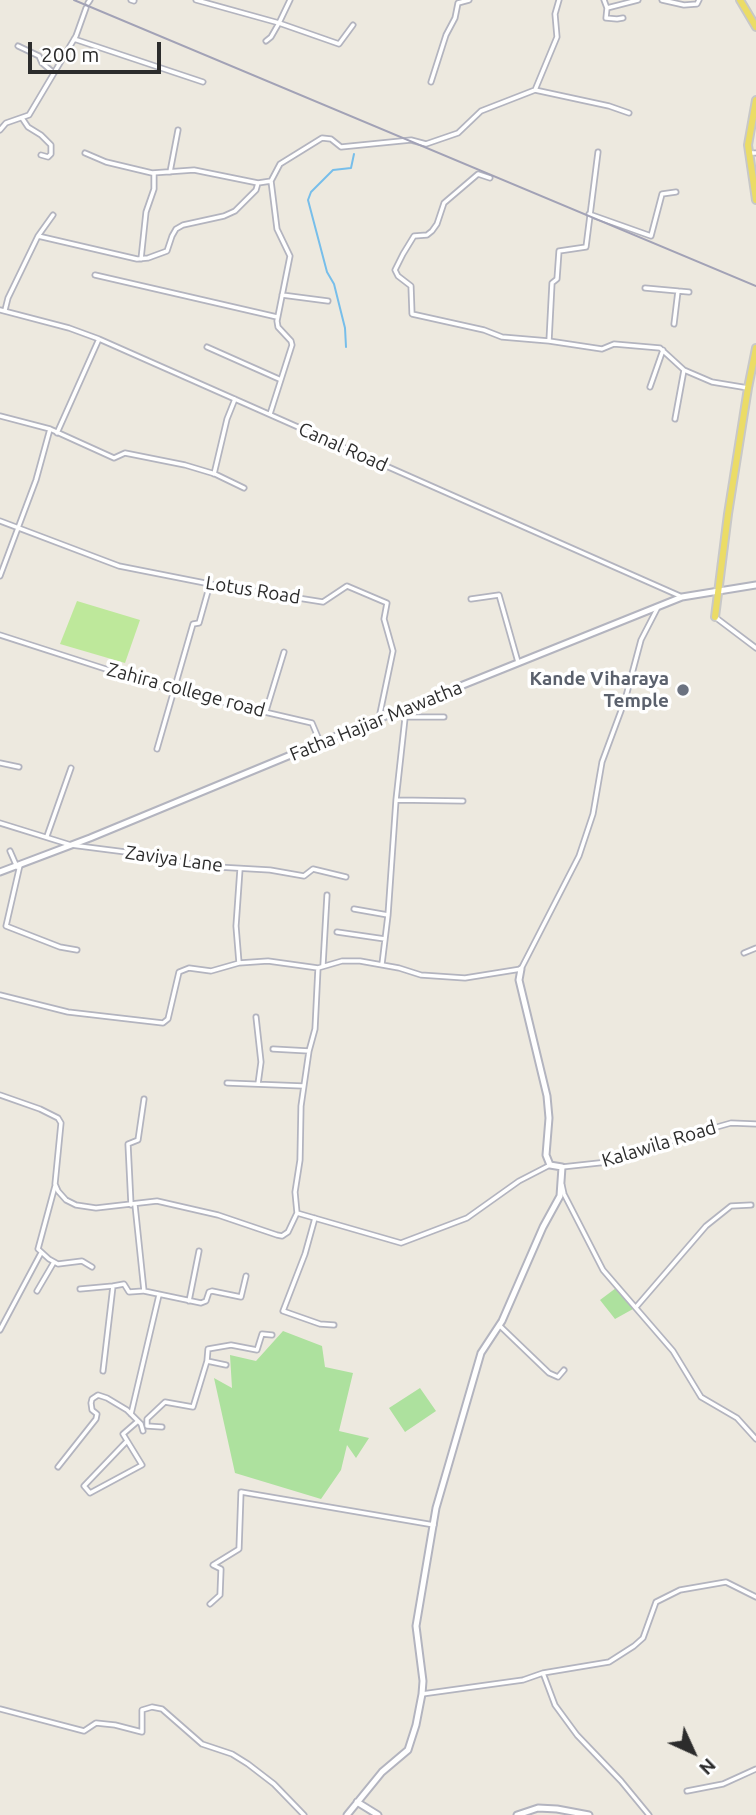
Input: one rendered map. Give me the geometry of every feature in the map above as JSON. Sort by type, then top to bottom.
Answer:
[{"type":"main road","points":[[740,0],[756,27]]},
{"type":"main road","points":[[756,100],[750,128],[756,201]]},
{"type":"main road","points":[[715,617],[756,348]]},
{"type":"street","points":[[197,0],[279,23],[339,44],[354,25]]},
{"type":"street","points":[[266,41],[275,33],[290,0]]},
{"type":"street","points":[[431,82],[458,3],[468,0]]},
{"type":"street","points":[[535,90],[557,37],[555,14],[559,0]]},
{"type":"street","points":[[604,0],[606,18],[623,18]]},
{"type":"street","points":[[607,8],[638,0]]},
{"type":"street","points":[[662,0],[684,5],[697,4],[699,0]]},
{"type":"street","points":[[0,129],[6,123],[29,115],[75,39],[86,8]]},
{"type":"street","points":[[75,39],[203,82]]},
{"type":"street","points":[[18,46],[39,56],[42,63],[54,74]]},
{"type":"street","points":[[270,414],[292,341],[278,327],[277,317],[290,256],[277,229],[271,181],[280,164],[322,138],[331,139],[341,147],[354,148],[411,140],[426,144],[458,133],[481,111],[535,90],[629,113]]},
{"type":"street","points":[[22,118],[28,127],[51,145],[51,154],[48,157],[41,155]]},
{"type":"street","points":[[170,172],[178,130]]},
{"type":"street","points":[[549,341],[552,283],[557,279],[559,251],[586,247],[598,152]]},
{"type":"street","points":[[85,153],[106,162],[154,173],[194,170],[258,183],[271,181]]},
{"type":"street","points":[[141,259],[146,212],[154,189],[154,173]]},
{"type":"street","points":[[490,178],[478,174],[444,203],[432,231],[427,235],[414,236],[395,270],[398,276],[411,286],[412,314],[484,330],[502,337],[602,349],[614,344],[660,348],[684,370],[712,382],[751,384]]},
{"type":"street","points":[[38,236],[141,259],[167,251],[172,236],[183,225],[235,211],[256,190],[258,183]]},
{"type":"street","points":[[589,214],[651,236],[662,194],[676,192]]},
{"type":"street","points":[[3,310],[38,236],[53,215]]},
{"type":"street","points":[[95,275],[277,317]]},
{"type":"street","points":[[645,288],[689,292]]},
{"type":"street","points":[[674,324],[678,291]]},
{"type":"street","points":[[281,295],[328,301]]},
{"type":"street","name":"Canal Road","points":[[3,310],[69,328],[99,340],[682,597]]},
{"type":"street","points":[[57,433],[99,340]]},
{"type":"street","points":[[207,347],[279,379]]},
{"type":"street","points":[[650,387],[663,350]]},
{"type":"street","points":[[675,419],[684,370]]},
{"type":"street","points":[[215,474],[227,419],[235,399]]},
{"type":"street","points":[[0,416],[50,429],[114,457],[125,453],[215,474],[244,488]]},
{"type":"street","points":[[0,576],[36,480],[50,429]]},
{"type":"street","name":"Lotus Road","points":[[0,521],[119,566],[323,602],[347,586],[387,603],[384,619],[393,651],[379,720]]},
{"type":"street","points":[[157,749],[193,624],[199,623],[210,584]]},
{"type":"street","name":"Fatha Hajiar Mawatha","points":[[0,872],[682,597],[756,585]]},
{"type":"street","points":[[471,599],[499,595],[518,664]]},
{"type":"street","points":[[550,1165],[546,1155],[549,1118],[547,1096],[519,980],[521,970],[579,856],[593,814],[602,762],[625,700],[641,640],[657,607]]},
{"type":"street","points":[[715,617],[756,648]]},
{"type":"street","name":"Zahira college road","points":[[0,635],[174,691],[312,723],[320,744]]},
{"type":"street","points":[[266,712],[284,652]]},
{"type":"street","points":[[382,964],[406,709]]},
{"type":"street","points":[[406,718],[444,716]]},
{"type":"street","points":[[0,763],[19,767]]},
{"type":"street","points":[[47,836],[71,768]]},
{"type":"street","points":[[396,800],[463,801]]},
{"type":"street","name":"Zaviya Lane","points":[[0,823],[71,845],[157,856],[200,866],[270,870],[303,876],[313,869],[346,877]]},
{"type":"street","points":[[10,850],[19,866],[6,925],[60,947],[77,950]]},
{"type":"street","points":[[239,964],[236,926],[240,869]]},
{"type":"street","points":[[323,965],[327,895]]},
{"type":"street","points":[[354,909],[388,915]]},
{"type":"street","points":[[337,932],[385,939]]},
{"type":"street","points":[[744,953],[756,948]]},
{"type":"street","points":[[0,995],[68,1012],[163,1023],[168,1019],[179,972],[183,969],[211,971],[268,961],[317,968],[351,961],[382,964],[421,975],[465,978],[521,970]]},
{"type":"street","points":[[55,1184],[66,1200],[76,1205],[96,1208],[157,1201],[218,1215],[282,1236],[288,1232],[297,1213],[295,1192],[300,1160],[303,1086],[315,1030],[317,968]]},
{"type":"street","points":[[256,1017],[261,1062],[258,1084]]},
{"type":"street","points":[[273,1049],[309,1051]]},
{"type":"street","points":[[227,1083],[303,1086]]},
{"type":"street","points":[[0,1095],[40,1109],[58,1118],[61,1123],[55,1184],[37,1245],[41,1252],[58,1264],[82,1261],[92,1267]]},
{"type":"street","points":[[144,1099],[138,1140],[128,1144],[144,1291]]},
{"type":"street","name":"Kalawila Road","points":[[562,1167],[617,1161],[685,1136],[731,1123],[756,1124]]},
{"type":"street","points":[[297,1213],[401,1243],[467,1218],[519,1181],[550,1165],[562,1167],[560,1196],[543,1227],[499,1325],[481,1353],[433,1525],[416,1626],[423,1681],[422,1694],[408,1750],[382,1772],[346,1815]]},
{"type":"street","points":[[562,1183],[564,1194],[603,1270],[673,1351],[701,1397],[737,1418],[756,1439]]},
{"type":"street","points":[[636,1306],[706,1226],[731,1206],[751,1205]]},
{"type":"street","points":[[315,1218],[305,1254],[283,1311],[320,1324],[334,1325]]},
{"type":"street","points":[[189,1301],[199,1251]]},
{"type":"street","points":[[0,1330],[41,1252]]},
{"type":"street","points":[[37,1291],[54,1262]]},
{"type":"street","points":[[80,1289],[124,1284],[129,1292],[144,1291],[204,1302],[212,1291],[241,1297],[246,1276]]},
{"type":"street","points":[[103,1371],[113,1286]]},
{"type":"street","points":[[131,1414],[159,1295]]},
{"type":"street","points":[[499,1325],[549,1373],[558,1377],[564,1370]]},
{"type":"street","points":[[144,1428],[147,1419],[164,1402],[193,1407],[208,1349],[231,1345],[257,1350],[262,1334],[272,1335]]},
{"type":"street","points":[[207,1361],[226,1365]]},
{"type":"street","points":[[58,1467],[96,1419],[97,1414],[92,1410],[91,1403],[98,1395],[131,1414],[144,1428]]},
{"type":"street","points":[[127,1441],[84,1486],[90,1493],[142,1465],[123,1434],[138,1421]]},
{"type":"street","points":[[144,1428],[162,1427]]},
{"type":"street","points":[[210,1604],[220,1595],[221,1569],[213,1565],[239,1549],[241,1492],[433,1525]]},
{"type":"street","points":[[422,1694],[514,1681],[543,1673],[609,1662],[643,1638],[656,1602],[680,1590],[726,1581],[756,1597]]},
{"type":"street","points":[[543,1673],[555,1705],[577,1735],[621,1780],[649,1815]]},
{"type":"street","points":[[0,1709],[83,1731],[96,1723],[142,1732],[142,1710],[152,1707],[162,1709],[202,1744],[232,1754],[274,1784],[304,1815]]},
{"type":"street","points":[[687,1791],[723,1784],[756,1769]]},
{"type":"street","points":[[357,1802],[377,1815]]},
{"type":"street","points":[[517,1815],[538,1808],[589,1815]]},
{"type":"green space","points":[[77,601],[140,620],[125,663],[60,644]]},
{"type":"green space","points":[[616,1288],[633,1309],[615,1319],[600,1300]]},
{"type":"green space","points":[[283,1331],[322,1346],[325,1367],[353,1373],[339,1431],[369,1438],[356,1458],[347,1445],[341,1470],[321,1499],[235,1473],[214,1378],[232,1388],[230,1355],[256,1361]]},
{"type":"green space","points":[[420,1388],[436,1411],[405,1432],[389,1408]]},
{"type":"waterway","points":[[346,347],[345,328],[334,284],[327,272],[308,200],[311,192],[333,170],[351,168],[354,154]]},
{"type":"railway","points":[[74,0],[756,286]]},
{"type":"place","name":"Kande Viharaya Temple","points":[[683,690]]}]
